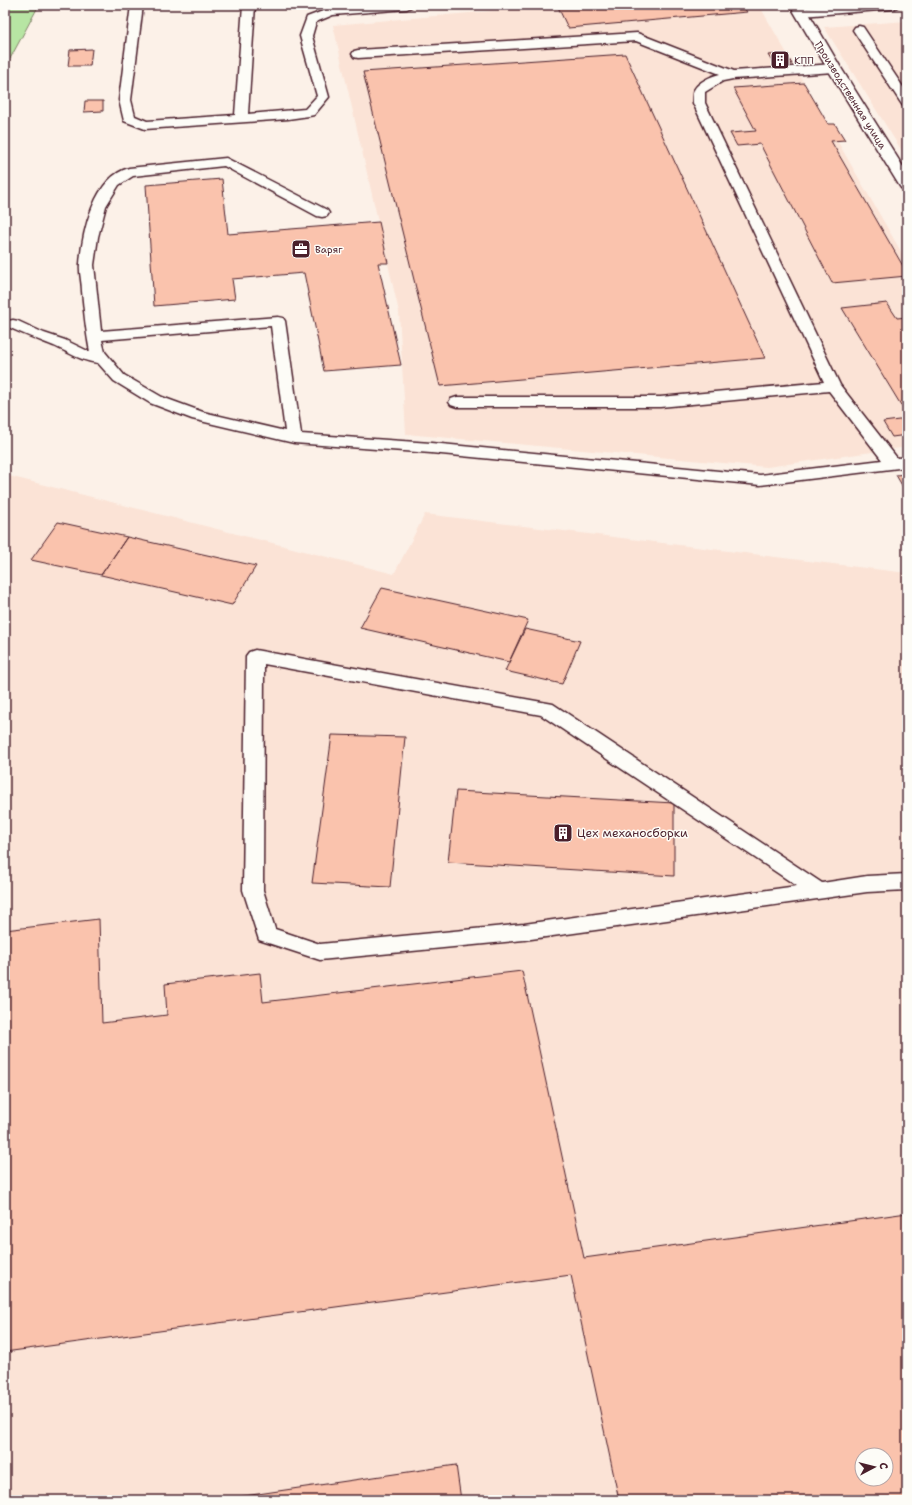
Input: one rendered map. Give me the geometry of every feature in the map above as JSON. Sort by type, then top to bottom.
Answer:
[{"type":"street","name":"Производственная улица","points":[[799,9],[907,185]]},
{"type":"lane","points":[[137,5],[125,100],[129,118],[145,125],[288,115],[309,112],[322,97],[306,36],[311,20],[332,8],[407,5]]},
{"type":"lane","points":[[241,118],[249,5]]},
{"type":"lane","points":[[799,9],[893,5]]},
{"type":"lane","points":[[859,30],[907,103]]},
{"type":"lane","points":[[358,54],[637,37],[733,75]]},
{"type":"lane","points":[[834,68],[733,75],[719,78],[706,85],[699,92],[699,103],[833,386],[900,463]]},
{"type":"lane","points":[[322,214],[226,162],[129,172],[114,182],[99,206],[90,237],[87,265],[94,336],[98,353],[119,378],[156,400],[198,416],[294,438],[431,448],[760,480],[900,463]]},
{"type":"lane","points":[[94,336],[278,321],[294,438]]},
{"type":"lane","points":[[13,324],[39,336],[60,343],[88,357],[103,359]]},
{"type":"lane","points":[[457,402],[660,402],[833,386]]},
{"type":"lane","points":[[820,891],[546,709],[255,656],[253,890],[266,934],[320,952],[524,932],[820,891],[867,884],[907,882]]},
{"type":"shaded area","points":[[561,5],[759,5],[907,262],[907,447],[767,467],[406,434],[399,312],[333,25]]},
{"type":"shaded area","points":[[907,21],[907,159],[824,27]]},
{"type":"shaded area","points":[[5,475],[394,574],[425,514],[907,573],[907,1500],[5,1500]]},
{"type":"green space","points":[[5,5],[39,5],[5,68]]},
{"type":"building","points":[[586,5],[742,5],[747,12],[568,28],[558,7]]},
{"type":"building","points":[[92,49],[90,66],[68,66],[70,50]]},
{"type":"building","points":[[625,54],[765,358],[440,386],[363,72]]},
{"type":"building","name":"КПП","points":[[786,54],[792,64],[774,65],[768,55]]},
{"type":"building","points":[[804,83],[828,124],[835,124],[845,140],[831,141],[907,273],[907,276],[832,283],[760,144],[737,146],[730,133],[756,131],[733,88]]},
{"type":"building","points":[[85,101],[103,101],[103,111],[84,112]]},
{"type":"building","points":[[222,179],[228,234],[379,222],[388,263],[378,263],[401,365],[324,371],[304,273],[232,279],[235,299],[154,306],[146,185]]},
{"type":"building","points":[[887,303],[897,318],[907,317],[907,415],[842,308]]},
{"type":"building","points":[[907,419],[907,435],[892,437],[883,422]]},
{"type":"building","points":[[907,474],[907,494],[896,475]]},
{"type":"building","points":[[58,522],[127,537],[101,575],[31,560]]},
{"type":"building","points":[[127,537],[256,566],[232,605],[101,575]]},
{"type":"building","points":[[382,588],[528,620],[509,662],[360,628]]},
{"type":"building","points":[[525,629],[580,641],[562,684],[505,671]]},
{"type":"building","points":[[332,735],[405,737],[390,887],[312,883]]},
{"type":"building","name":"Цех механосборки","points":[[456,791],[674,803],[674,876],[448,862]]},
{"type":"building","points":[[99,919],[102,1023],[167,1015],[165,984],[260,973],[263,1002],[522,971],[584,1258],[907,1213],[907,1500],[619,1500],[571,1275],[5,1352],[5,930]]},
{"type":"building","points":[[456,1465],[461,1500],[217,1500]]},
{"type":"place","name":"КПП","points":[[780,60]]},
{"type":"place","name":"Варяг","points":[[301,249]]},
{"type":"place","name":"Цех механосборки","points":[[563,833]]}]
